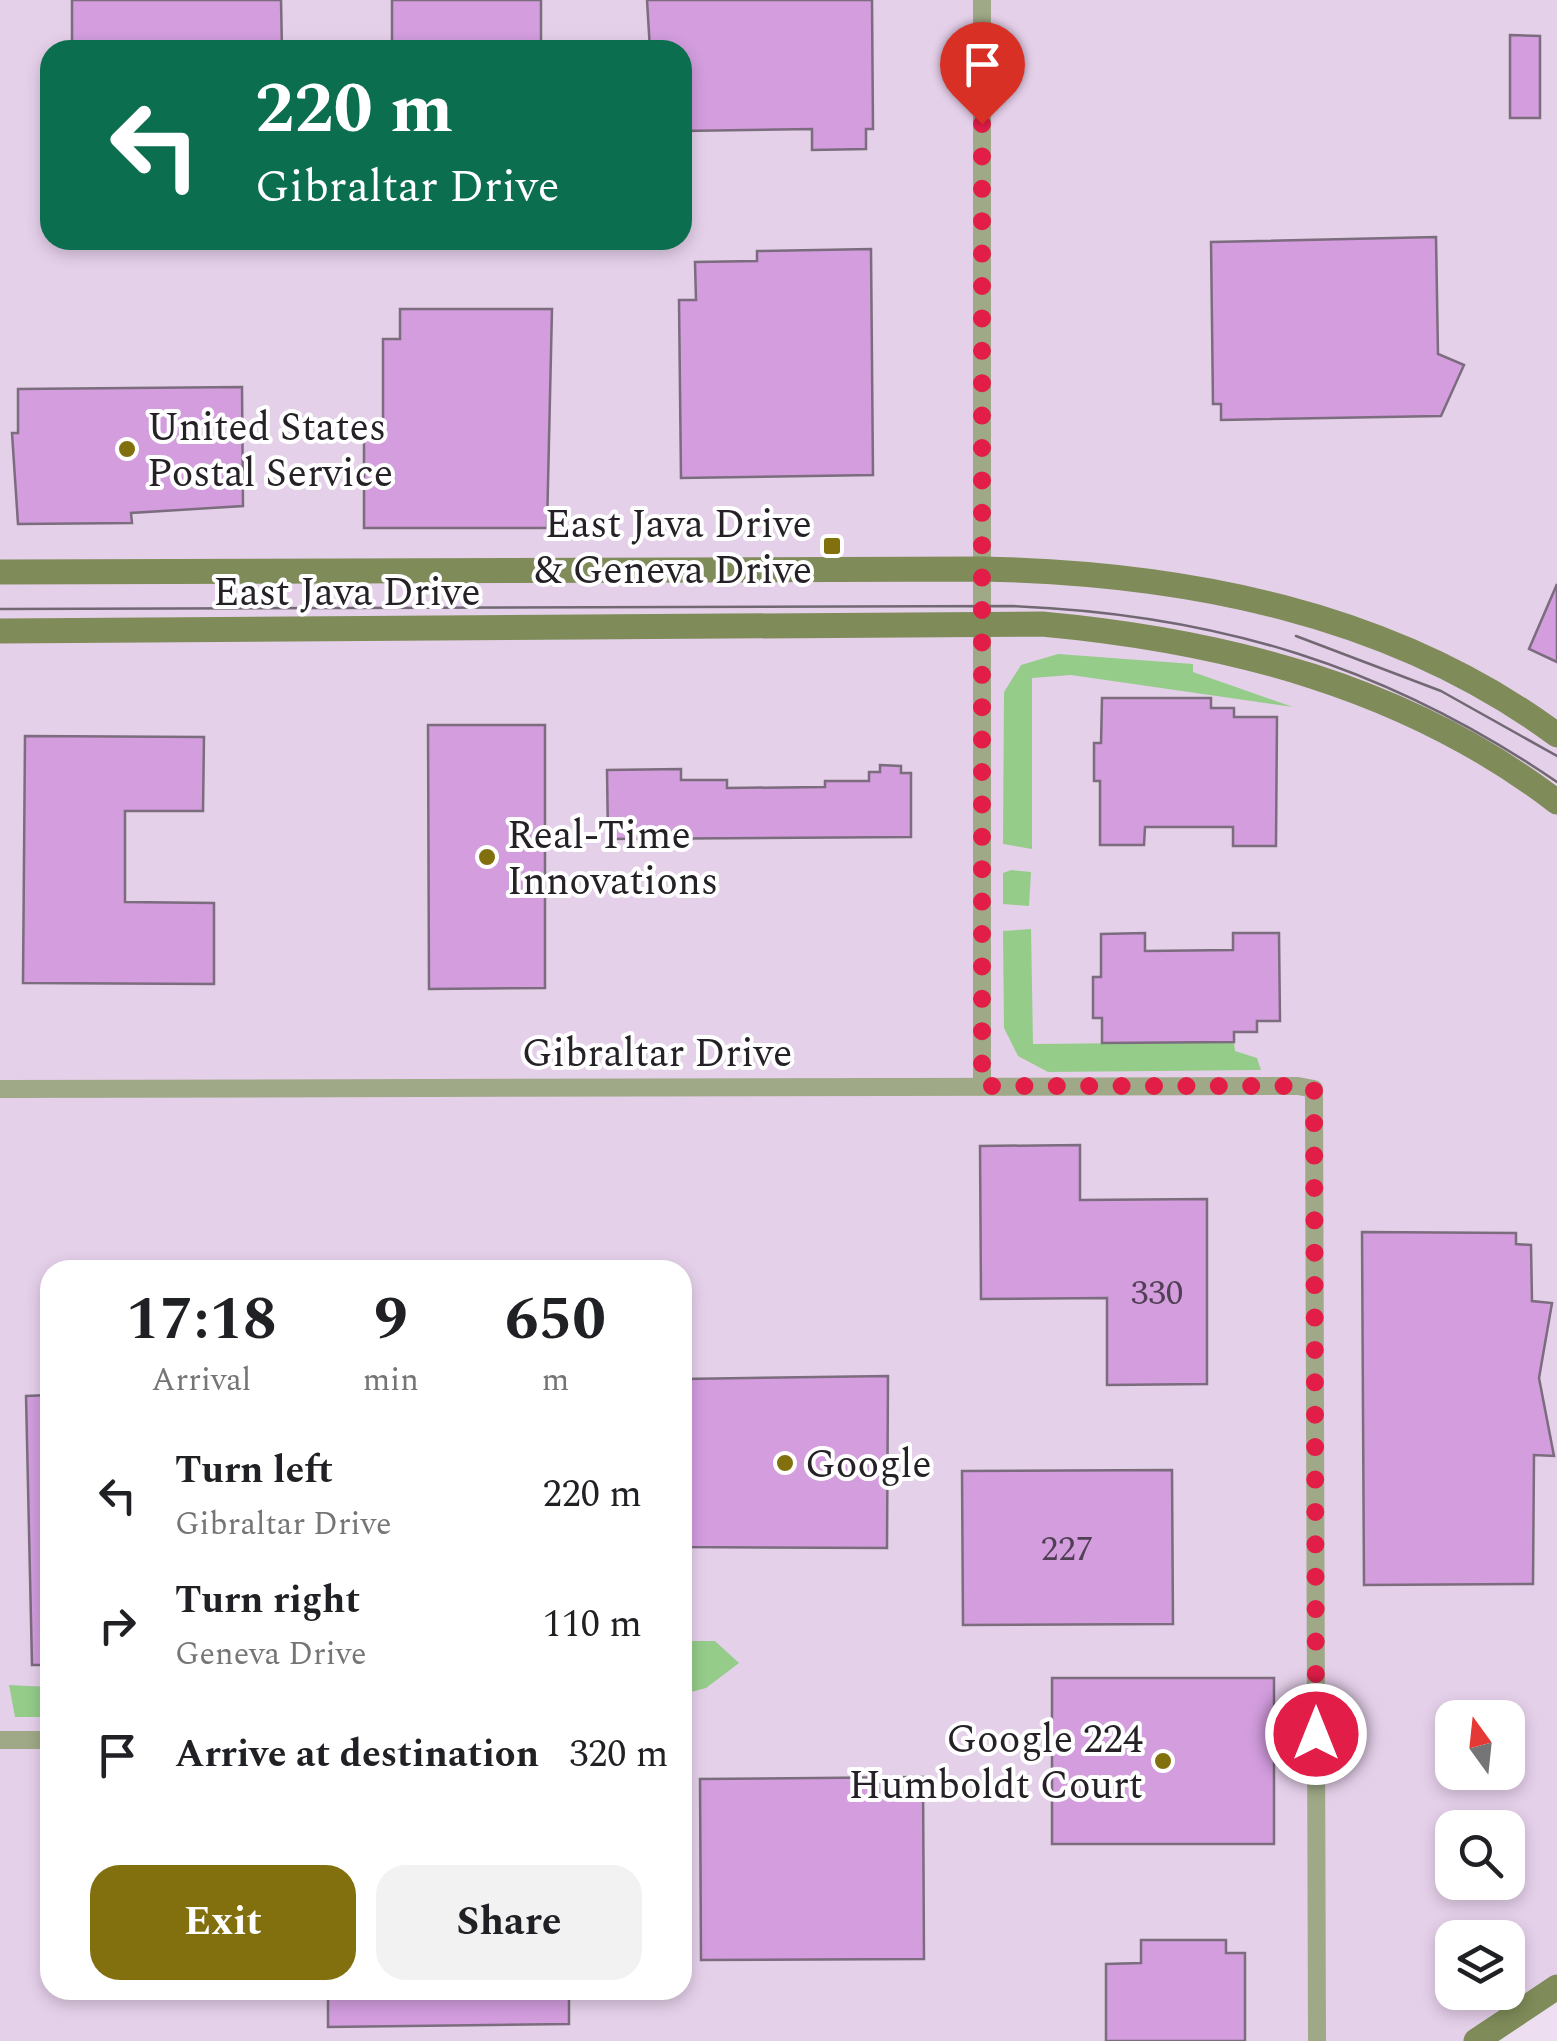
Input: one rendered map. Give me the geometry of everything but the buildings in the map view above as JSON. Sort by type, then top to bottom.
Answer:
[{"type":"main road","name":"East Java Drive","points":[[0,572],[982,569],[1144,578],[1239,596],[1337,622],[1435,660],[1557,734]]},
{"type":"main road","name":"East Java Drive","points":[[0,631],[1042,624],[1118,631],[1206,645],[1292,667],[1376,698],[1456,737],[1557,802]]},
{"type":"main road","points":[[1476,2041],[1557,1987]]},
{"type":"street","points":[[982,0],[982,1086]]},
{"type":"street","name":"Gibraltar Drive","points":[[0,1089],[1314,1089],[1317,2041]]},
{"type":"street","points":[[0,1740],[40,1740]]},
{"type":"shaded area","points":[[0,0],[1557,0],[1557,1986],[1525,2005],[1525,1920],[1435,1920],[1435,2010],[1517,2010],[1465,2041],[0,2041]]},
{"type":"green space","points":[[1058,654],[1193,664],[1193,672],[1293,707],[1071,675],[1032,678],[1032,849],[1003,844],[1004,692],[1021,665]]},
{"type":"green space","points":[[1031,872],[1029,906],[1003,904],[1003,873]]},
{"type":"green space","points":[[1031,929],[1033,1044],[1234,1042],[1235,1051],[1257,1058],[1261,1070],[1048,1072],[1018,1056],[1004,1028],[1003,931]]},
{"type":"green space","points":[[692,1641],[715,1641],[739,1663],[706,1688],[692,1692]]},
{"type":"green space","points":[[9,1685],[40,1687],[40,1717],[15,1717]]},
{"type":"tram line","points":[[0,609],[1012,606],[1087,611],[1229,635],[1364,677],[1493,741],[1557,782]]},
{"type":"tram line","points":[[1296,636],[1441,691],[1557,756]]},
{"type":"place","name":"United States Postal Service","points":[[127,449]]},
{"type":"place","name":"East Java Drive & Geneva Drive","points":[[832,546]]},
{"type":"place","name":"Real-Time Innovations","points":[[487,857]]},
{"type":"place","name":"Google","points":[[785,1463]]},
{"type":"place","name":"Google 224 Humboldt Court","points":[[1163,1761]]},
{"type":"route","points":[[982,124],[982,1086],[1314,1089],[1316,1734]]}]
